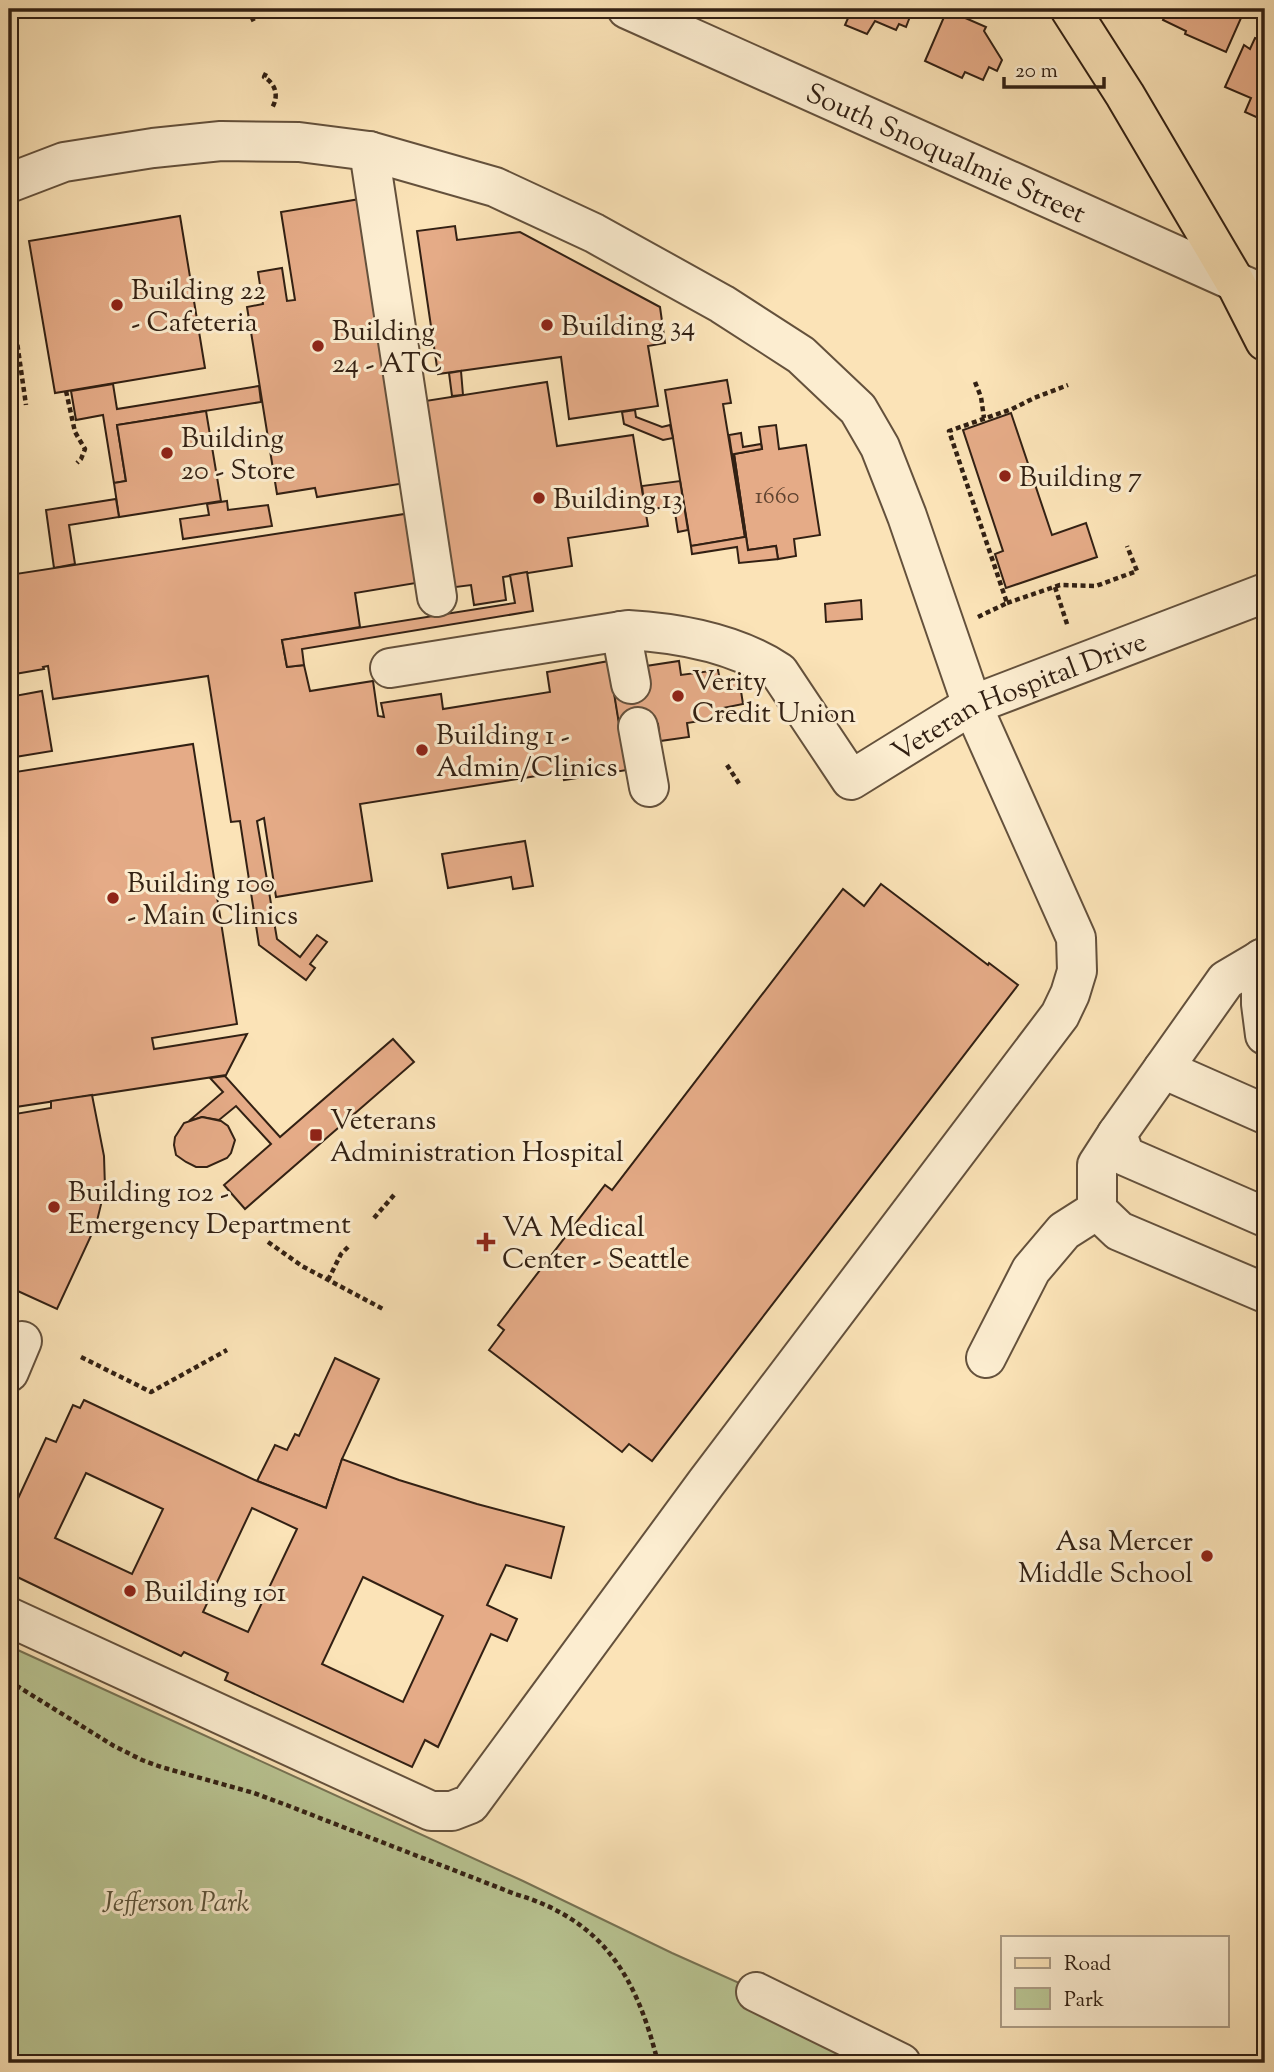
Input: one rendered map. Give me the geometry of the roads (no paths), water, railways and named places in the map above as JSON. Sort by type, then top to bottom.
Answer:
[{"type":"main road","points":[[1070,9],[1250,289],[1265,341]]},
{"type":"street","name":"South Snoqualmie Street","points":[[627,9],[1250,289]]},
{"type":"street","points":[[9,183],[64,162],[221,141],[299,142],[369,151],[495,187],[594,233],[722,304],[801,355],[858,409],[877,440],[907,516],[972,705],[1076,938],[1077,971],[1070,995],[1060,1015],[715,1472],[470,1804],[452,1811],[431,1811],[9,1617]]},
{"type":"street","points":[[369,151],[438,597]]},
{"type":"street","name":"Veteran Hospital Drive","points":[[621,631],[668,632],[737,650],[764,663],[779,673],[851,780],[972,705],[1265,593]]},
{"type":"street","name":"Veteran Hospital Drive","points":[[1192,621],[1265,622]]},
{"type":"street","points":[[390,668],[621,631],[631,684]]},
{"type":"street","points":[[638,727],[649,787]]},
{"type":"street","points":[[1263,958],[1261,1004],[1265,1035]]},
{"type":"street","points":[[1263,958],[1226,980],[1117,1134],[1097,1165],[1097,1210],[1119,1231],[1265,1293]]},
{"type":"street","points":[[1163,1069],[1265,1114]]},
{"type":"street","points":[[1117,1134],[1125,1156],[1265,1217]]},
{"type":"street","points":[[986,1358],[1031,1270],[1064,1231],[1097,1210]]},
{"type":"street","points":[[756,1992],[901,2063]]},
{"type":"place","name":"Building 22 - Cafeteria","points":[[117,305]]},
{"type":"place","name":"Building 34","points":[[547,325]]},
{"type":"place","name":"Building 24 - ATC","points":[[318,346]]},
{"type":"place","name":"Building 20 - Store","points":[[167,453]]},
{"type":"place","name":"Building 7","points":[[1005,476]]},
{"type":"place","name":"Building 13","points":[[539,498]]},
{"type":"place","name":"Verity Credit Union","points":[[678,696]]},
{"type":"place","name":"Building 1 - Admin/Clinics","points":[[422,750]]},
{"type":"place","name":"Building 100 - Main Clinics","points":[[113,898]]},
{"type":"place","name":"Veterans Administration Hospital","points":[[316,1135]]},
{"type":"place","name":"Building 102 - Emergency Department","points":[[54,1207]]},
{"type":"place","name":"VA Medical Center - Seattle","points":[[486,1242]]},
{"type":"place","name":"Asa Mercer Middle School","points":[[1207,1556]]},
{"type":"place","name":"Building 101","points":[[130,1591]]},
{"type":"park label","name":"Jefferson Park","points":[[176,1901]]}]
